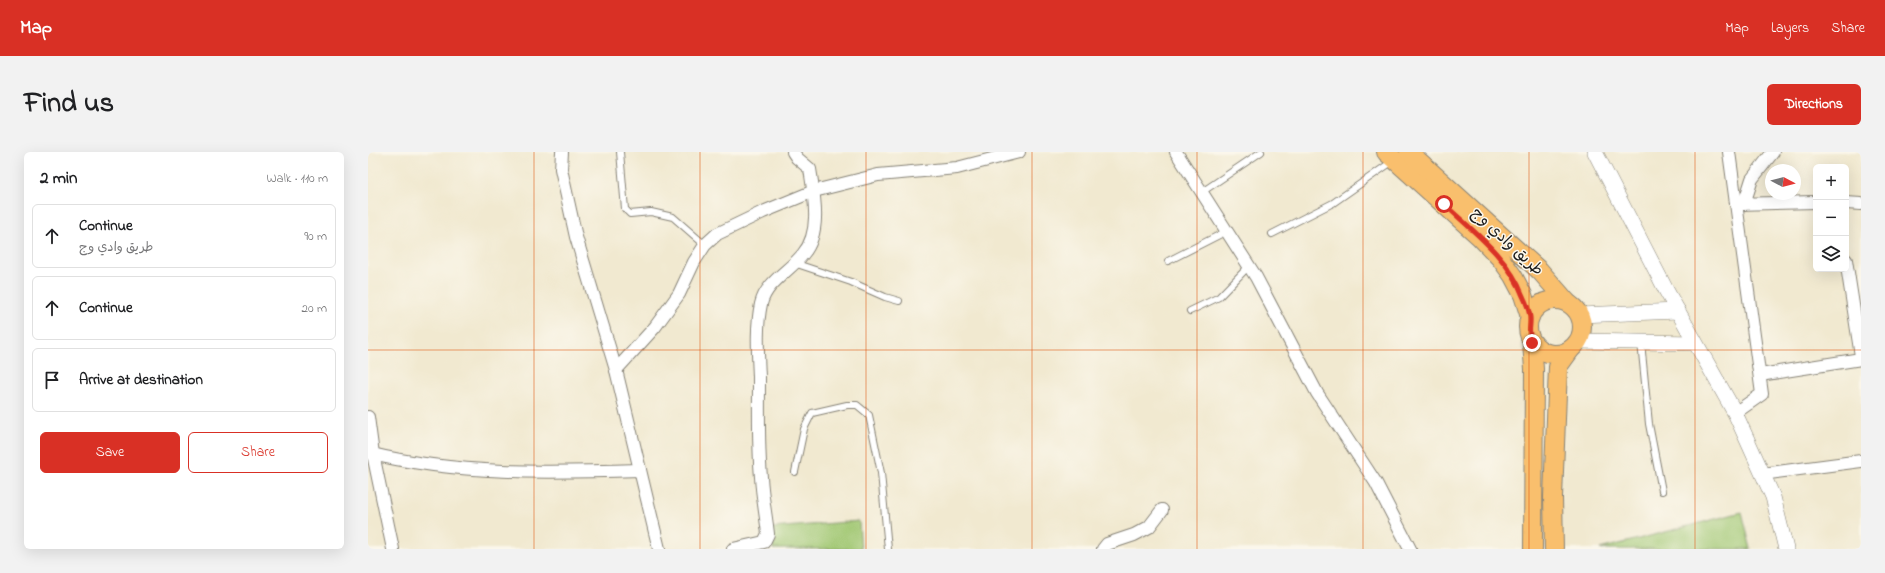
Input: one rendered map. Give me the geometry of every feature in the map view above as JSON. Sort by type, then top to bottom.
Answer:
[{"type":"main road","name":"طريق وادي وج","points":[[1396,155],[1540,271],[1567,302]]},
{"type":"main road","name":"طريق وادي وج","points":[[1396,155],[1500,258],[1513,276],[1523,295],[1530,317]]},
{"type":"main road","points":[[1533,549],[1534,369],[1532,343],[1528,335],[1530,317],[1534,309],[1541,303],[1558,300],[1567,302],[1574,308],[1582,323],[1575,345],[1558,367],[1553,498],[1554,549]]},
{"type":"main road","points":[[1532,343],[1547,353],[1556,354],[1575,345]]},
{"type":"street","points":[[562,152],[561,169],[576,237],[616,370],[659,549]]},
{"type":"street","points":[[733,549],[764,542],[768,534],[761,477],[758,358],[761,305],[763,296],[769,287],[803,255],[809,246],[814,230],[814,191],[810,169],[797,158],[793,152]]},
{"type":"street","points":[[616,370],[655,327],[679,294],[694,262],[705,245],[717,234],[763,212],[814,191],[878,175],[957,168],[1019,152]]},
{"type":"street","points":[[1176,152],[1249,266],[1317,393],[1376,483],[1410,549]]},
{"type":"street","points":[[1595,152],[1695,343],[1735,414],[1772,497],[1786,549]]},
{"type":"street","points":[[1729,152],[1740,204],[1762,394],[1735,414]]},
{"type":"street","points":[[1740,204],[1752,179],[1773,152]]},
{"type":"street","points":[[1740,204],[1813,202]]},
{"type":"street","points":[[1849,203],[1861,204]]},
{"type":"street","points":[[1848,272],[1861,356]]},
{"type":"street","points":[[1579,315],[1678,311]]},
{"type":"street","points":[[1575,345],[1641,342],[1695,343]]},
{"type":"street","points":[[1760,375],[1861,359]]},
{"type":"street","points":[[368,417],[371,454],[393,549]]},
{"type":"street","points":[[371,454],[399,461],[460,468],[537,473],[640,470]]},
{"type":"street","points":[[1762,474],[1861,462]]},
{"type":"street","points":[[1104,549],[1107,544],[1134,535],[1148,527],[1162,510]]},
{"type":"lane","points":[[620,152],[626,212],[630,214],[651,212],[668,214],[705,245]]},
{"type":"lane","points":[[1202,192],[1260,152]]},
{"type":"lane","points":[[1272,234],[1333,203],[1396,155]]},
{"type":"lane","points":[[1168,260],[1227,231]]},
{"type":"lane","points":[[794,263],[851,282],[885,297],[899,301]]},
{"type":"lane","points":[[1190,311],[1219,297],[1249,266]]},
{"type":"lane","points":[[1641,342],[1649,424],[1662,491]]},
{"type":"lane","points":[[795,472],[804,429],[812,413],[847,405],[857,405],[869,415],[880,473],[888,549]]},
{"type":"green space","points":[[1742,512],[1751,549],[1600,549]]},
{"type":"green space","points":[[859,521],[861,549],[773,549],[772,528]]},
{"type":"route","points":[[1444,204],[1500,258],[1513,276],[1523,295],[1530,317],[1528,335],[1532,343]]}]
